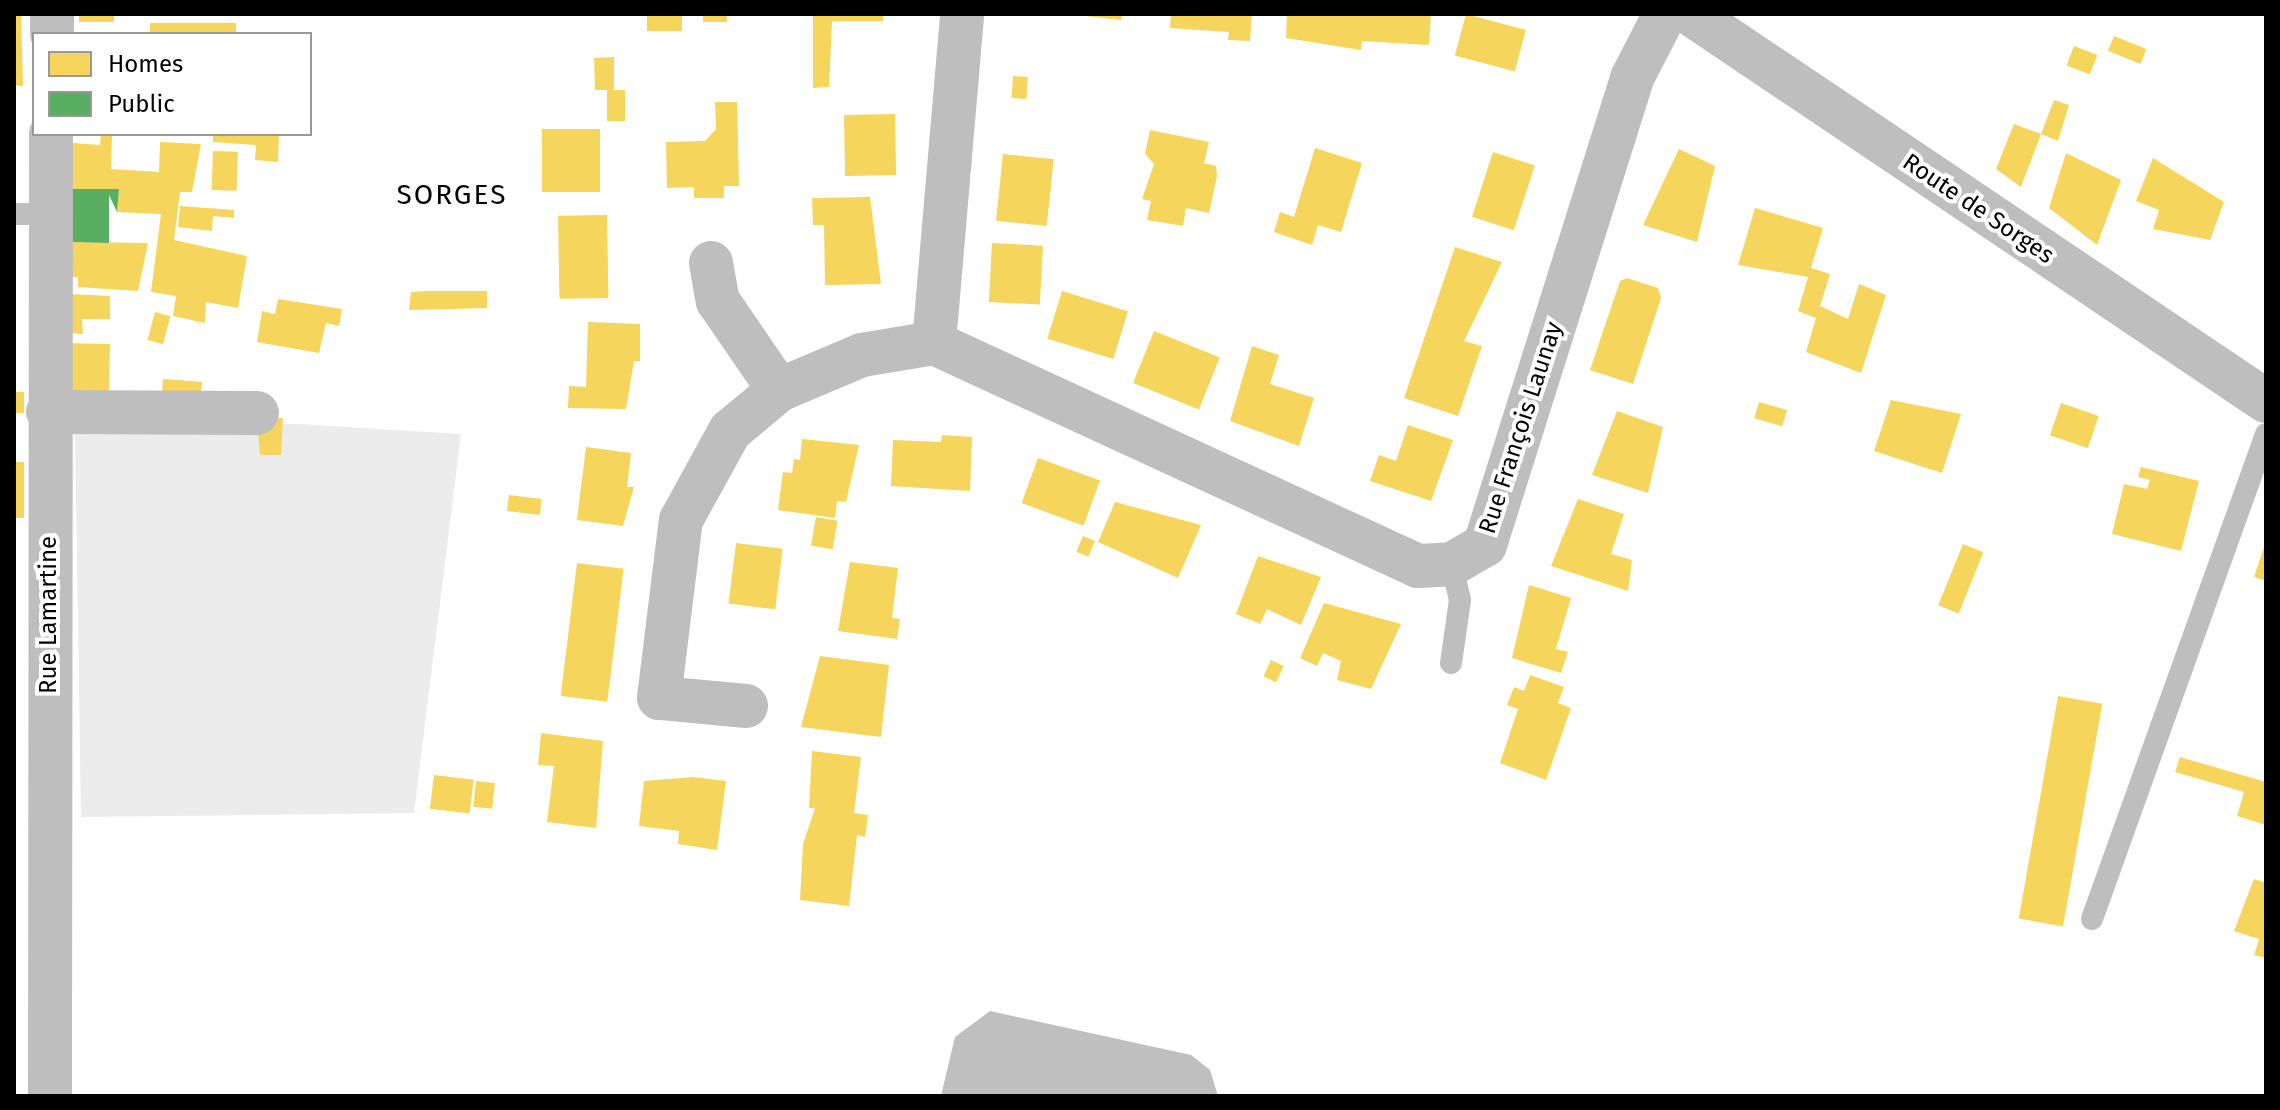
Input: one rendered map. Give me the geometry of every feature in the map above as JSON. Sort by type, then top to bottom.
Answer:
[{"type":"street","points":[[934,343],[962,14]]},
{"type":"street","name":"Rue François Launay","points":[[1452,564],[1485,545],[1632,78],[1665,14]]},
{"type":"street","name":"Route de Sorges","points":[[1691,14],[2266,401]]},
{"type":"street","name":"Rue Lamartine","points":[[50,1096],[48,412],[32,214],[51,136]]},
{"type":"street","points":[[711,263],[718,301],[779,390]]},
{"type":"street","points":[[746,706],[659,698],[681,520],[730,431],[779,390],[862,355],[934,343],[1418,566],[1452,564]]},
{"type":"street","points":[[48,412],[257,413]]},
{"type":"lane","points":[[2092,919],[2266,434]]},
{"type":"lane","points":[[1451,663],[1460,600],[1452,564]]},
{"type":"shaded area","points":[[298,424],[461,434],[414,813],[81,817],[75,426]]},
{"type":"shaded area","points":[[990,1011],[1191,1055],[1210,1070],[1218,1096],[941,1096],[955,1037]]},
{"type":"building: Homes","points":[[14,14],[21,14],[23,86],[14,85]]},
{"type":"building: Homes","points":[[79,14],[114,14],[114,22],[79,22]]},
{"type":"building: Homes","points":[[647,14],[682,14],[682,31],[647,31]]},
{"type":"building: Homes","points":[[703,14],[727,14],[727,22],[703,22]]},
{"type":"building: Homes","points":[[813,14],[883,14],[883,21],[832,21],[829,87],[813,88]]},
{"type":"building: Homes","points":[[1068,14],[1122,14],[1121,20]]},
{"type":"building: Homes","points":[[1171,14],[1252,14],[1250,41],[1228,40],[1229,32],[1170,28]]},
{"type":"building: Homes","points":[[1287,14],[1431,14],[1429,45],[1362,41],[1361,50],[1286,38]]},
{"type":"building: Homes","points":[[1466,14],[1526,30],[1515,72],[1455,56]]},
{"type":"building: Homes","points":[[150,23],[236,23],[236,32],[150,32]]},
{"type":"building: Homes","points":[[2114,36],[2146,49],[2140,64],[2108,51]]},
{"type":"building: Homes","points":[[2074,46],[2097,55],[2090,75],[2066,66]]},
{"type":"building: Homes","points":[[614,57],[614,90],[625,90],[625,121],[607,121],[607,90],[595,90],[594,58]]},
{"type":"building: Homes","points":[[1013,76],[1028,77],[1026,99],[1011,98]]},
{"type":"building: Homes","points":[[2054,100],[2069,105],[2058,141],[2041,134]]},
{"type":"building: Homes","points":[[715,102],[737,102],[739,186],[724,186],[724,198],[694,198],[694,187],[667,188],[666,142],[705,141],[716,129]]},
{"type":"building: Homes","points":[[895,114],[896,175],[845,176],[844,115]]},
{"type":"building: Homes","points":[[2014,124],[2041,134],[2021,187],[1996,169]]},
{"type":"building: Homes","points":[[542,129],[600,129],[600,192],[542,192]]},
{"type":"building: Homes","points":[[1150,130],[1209,142],[1204,163],[1216,166],[1217,176],[1209,213],[1186,208],[1183,226],[1147,220],[1151,201],[1142,199],[1154,164],[1145,154]]},
{"type":"building: Homes","points":[[101,136],[112,136],[111,169],[159,172],[160,142],[201,144],[192,192],[180,192],[174,240],[247,256],[238,308],[206,302],[205,323],[173,316],[176,296],[151,292],[161,214],[117,212],[119,189],[70,189],[73,143],[100,145]]},
{"type":"building: Homes","points":[[213,136],[279,136],[278,162],[255,160],[256,145],[213,142]]},
{"type":"building: Homes","points":[[1315,148],[1362,163],[1341,232],[1318,225],[1312,245],[1274,232],[1280,212],[1294,217]]},
{"type":"building: Homes","points":[[1679,149],[1715,166],[1697,242],[1643,225]]},
{"type":"building: Homes","points":[[213,151],[238,152],[237,191],[212,190]]},
{"type":"building: Homes","points":[[1493,152],[1535,166],[1514,230],[1472,217]]},
{"type":"building: Homes","points":[[2066,153],[2121,180],[2097,245],[2049,208]]},
{"type":"building: Homes","points":[[1003,154],[1054,159],[1047,226],[996,221]]},
{"type":"building: Homes","points":[[2153,158],[2224,202],[2210,240],[2153,229],[2159,210],[2136,201]]},
{"type":"building: Homes","points":[[870,197],[881,284],[825,285],[824,225],[813,225],[812,198]]},
{"type":"building: Homes","points":[[180,206],[234,210],[234,218],[213,216],[212,231],[178,227]]},
{"type":"building: Homes","points":[[1755,208],[1823,228],[1811,268],[1830,274],[1820,306],[1848,319],[1859,284],[1886,295],[1861,373],[1806,352],[1816,318],[1798,311],[1808,277],[1738,265]]},
{"type":"building: Homes","points":[[607,215],[608,298],[559,299],[558,216]]},
{"type":"building: Homes","points":[[69,242],[148,243],[138,291],[78,287],[78,277],[69,277]]},
{"type":"building: Homes","points":[[992,243],[1043,246],[1040,305],[989,302]]},
{"type":"building: Homes","points":[[1455,247],[1502,262],[1464,341],[1482,346],[1458,416],[1404,398]]},
{"type":"building: Homes","points":[[1627,278],[1658,288],[1661,298],[1633,384],[1590,370],[1620,281]]},
{"type":"building: Homes","points":[[487,291],[487,308],[409,310],[411,292]]},
{"type":"building: Homes","points":[[1062,291],[1128,311],[1113,359],[1047,339]]},
{"type":"building: Homes","points":[[69,294],[110,296],[110,319],[82,319],[83,334],[69,333]]},
{"type":"building: Homes","points":[[278,299],[342,309],[339,326],[326,323],[319,353],[257,342],[262,311],[275,314]]},
{"type":"building: Homes","points":[[155,312],[170,316],[163,344],[147,340]]},
{"type":"building: Homes","points":[[588,322],[640,324],[640,361],[634,361],[626,409],[568,408],[569,386],[586,387]]},
{"type":"building: Homes","points":[[1154,331],[1220,358],[1199,410],[1133,383]]},
{"type":"building: Homes","points":[[69,343],[110,344],[109,404],[68,403]]},
{"type":"building: Homes","points":[[1252,346],[1279,355],[1270,384],[1314,398],[1299,446],[1230,421]]},
{"type":"building: Homes","points":[[163,379],[202,382],[200,403],[162,400]]},
{"type":"building: Homes","points":[[14,392],[24,392],[24,413],[14,413]]},
{"type":"building: Homes","points":[[1891,400],[1961,414],[1942,473],[1874,451]]},
{"type":"building: Homes","points":[[1759,402],[1787,410],[1782,426],[1754,418]]},
{"type":"building: Homes","points":[[2061,403],[2099,416],[2088,448],[2050,435]]},
{"type":"building: Homes","points":[[1617,411],[1663,427],[1648,493],[1592,475]]},
{"type":"building: Homes","points":[[283,418],[281,455],[260,455],[257,419]]},
{"type":"building: Homes","points":[[1408,425],[1453,440],[1431,501],[1370,481],[1379,455],[1396,461]]},
{"type":"building: Homes","points":[[942,435],[972,437],[970,491],[891,486],[893,440],[941,442]]},
{"type":"building: Homes","points":[[802,439],[859,445],[846,502],[837,501],[835,518],[778,510],[783,472],[792,473],[794,459],[800,460]]},
{"type":"building: Homes","points":[[586,447],[631,453],[627,487],[634,487],[623,526],[577,520]]},
{"type":"building: Homes","points":[[1038,458],[1100,481],[1084,526],[1022,503]]},
{"type":"building: Homes","points":[[14,462],[24,462],[24,518],[14,518]]},
{"type":"building: Homes","points":[[2141,467],[2199,481],[2181,551],[2112,534],[2124,484],[2147,489],[2150,480],[2138,477]]},
{"type":"building: Homes","points":[[509,495],[542,499],[540,515],[507,511]]},
{"type":"building: Homes","points":[[1578,499],[1624,514],[1611,554],[1632,560],[1628,591],[1551,566]]},
{"type":"building: Homes","points":[[1115,502],[1201,525],[1178,578],[1098,542]]},
{"type":"building: Homes","points":[[816,517],[838,521],[833,549],[811,546]]},
{"type":"building: Homes","points":[[1083,536],[1095,541],[1088,557],[1076,552]]},
{"type":"building: Homes","points":[[2266,541],[2266,581],[2254,577]]},
{"type":"building: Homes","points":[[736,543],[783,549],[775,609],[729,604]]},
{"type":"building: Homes","points":[[1963,544],[1983,552],[1959,613],[1938,605]]},
{"type":"building: Homes","points":[[1258,556],[1321,577],[1301,625],[1267,609],[1260,624],[1236,614]]},
{"type":"building: Homes","points":[[850,562],[898,568],[892,618],[900,619],[897,639],[838,631]]},
{"type":"building: Homes","points":[[577,563],[624,569],[607,702],[561,696]]},
{"type":"building: Homes","points":[[1529,585],[1571,598],[1556,649],[1568,652],[1561,673],[1512,658]]},
{"type":"building: Homes","points":[[1324,603],[1401,624],[1371,689],[1337,680],[1341,661],[1323,653],[1317,666],[1300,658]]},
{"type":"building: Homes","points":[[820,656],[889,665],[881,737],[801,727]]},
{"type":"building: Homes","points":[[1271,660],[1284,666],[1276,682],[1263,676]]},
{"type":"building: Homes","points":[[1530,675],[1564,687],[1558,703],[1571,708],[1546,780],[1500,763],[1518,709],[1507,705],[1514,687],[1524,691]]},
{"type":"building: Homes","points":[[2058,696],[2102,704],[2063,926],[2019,919]]},
{"type":"building: Homes","points":[[541,733],[603,741],[596,828],[547,822],[554,766],[538,765]]},
{"type":"building: Homes","points":[[812,751],[861,757],[854,813],[868,815],[865,837],[857,835],[849,906],[800,900],[803,844],[815,808],[809,808]]},
{"type":"building: Homes","points":[[2180,757],[2266,782],[2266,825],[2237,816],[2244,792],[2175,772]]},
{"type":"building: Homes","points":[[434,775],[474,780],[470,814],[430,809]]},
{"type":"building: Homes","points":[[693,777],[726,781],[717,850],[678,844],[679,831],[639,826],[644,781]]},
{"type":"building: Homes","points":[[476,781],[495,783],[492,809],[473,807]]},
{"type":"building: Homes","points":[[2254,879],[2266,883],[2266,958],[2254,955],[2259,939],[2234,931]]},
{"type":"building: Public","points":[[72,189],[119,189],[117,212],[109,195],[109,243],[72,242]]},
{"type":"district","name":"SORGES","points":[[452,195]]}]
